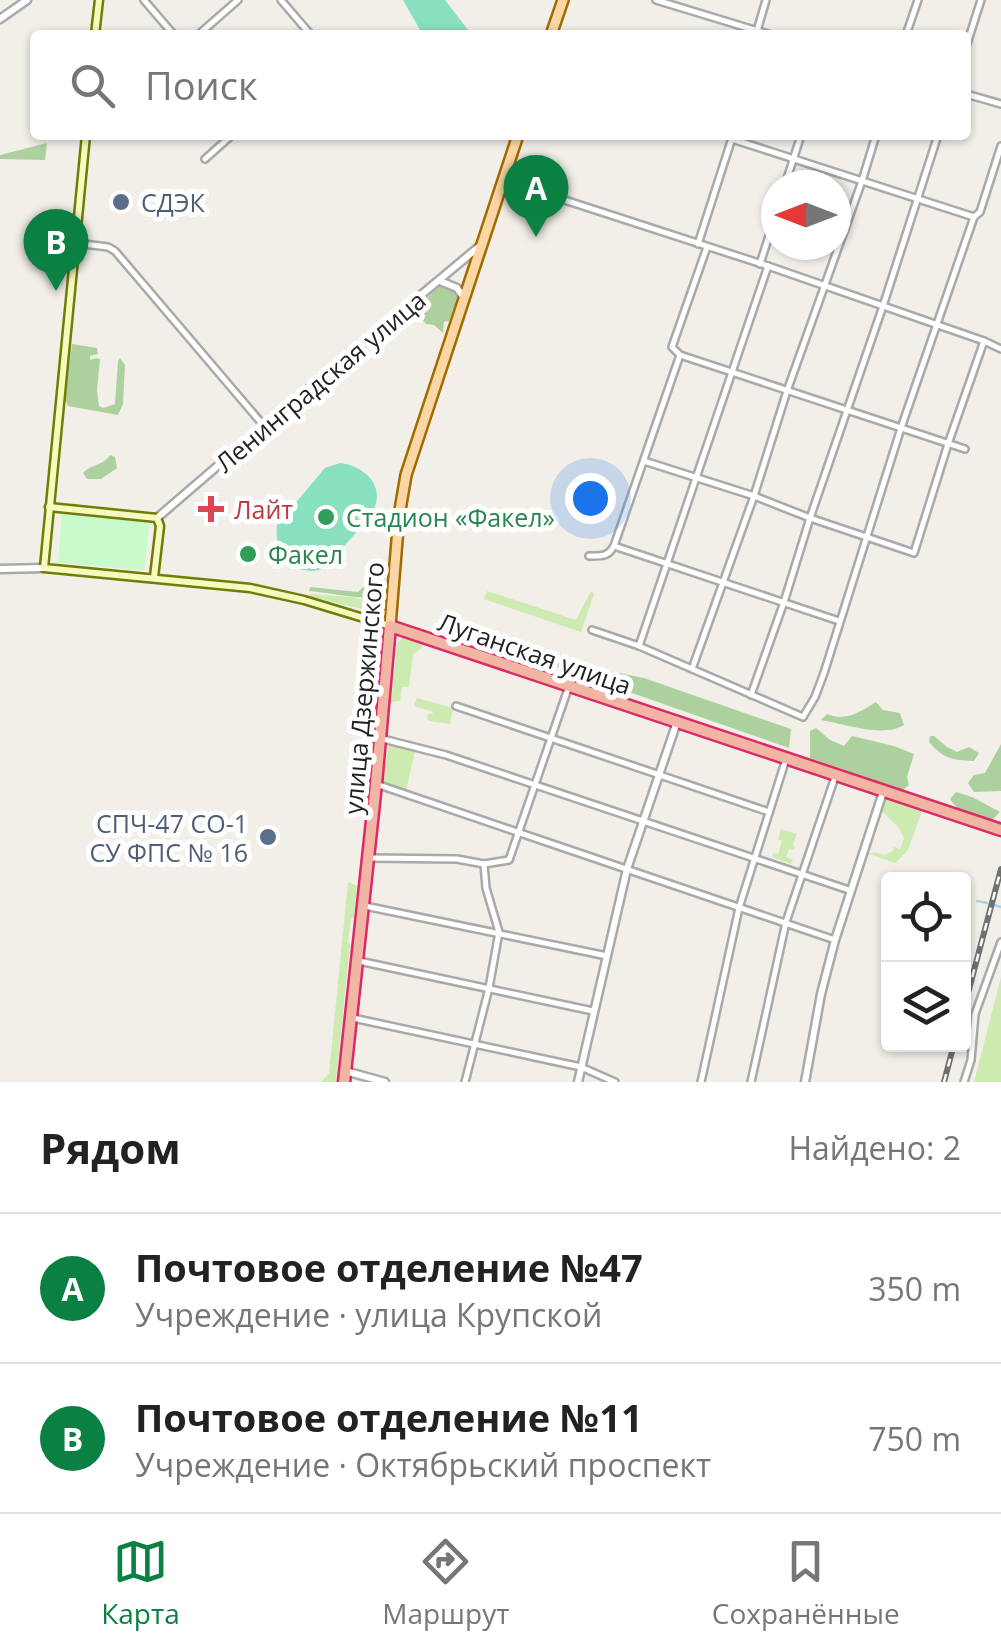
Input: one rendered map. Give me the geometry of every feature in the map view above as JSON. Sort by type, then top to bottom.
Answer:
[{"type":"highway","name":"Луганская улица","points":[[390,626],[1000,830]]},
{"type":"highway","name":"улица Дзержинского","points":[[345,1077],[390,626]]},
{"type":"main road","points":[[96,30],[99,0]]},
{"type":"main road","points":[[554,30],[563,0]]},
{"type":"main road","points":[[44,568],[85,140]]},
{"type":"main road","name":"улица Дзержинского","points":[[390,626],[406,475],[516,140]]},
{"type":"main road","points":[[49,507],[157,518],[160,526],[154,577]]},
{"type":"main road","name":"Луганская улица","points":[[44,568],[268,590],[390,626]]},
{"type":"street","points":[[0,20],[27,0]]},
{"type":"street","points":[[144,0],[170,30]]},
{"type":"street","points":[[204,30],[238,0]]},
{"type":"street","points":[[281,0],[307,30]]},
{"type":"street","points":[[656,0],[749,30]]},
{"type":"street","points":[[759,30],[766,0]]},
{"type":"street","points":[[908,30],[918,0]]},
{"type":"street","points":[[971,32],[982,0]]},
{"type":"street","points":[[971,95],[1001,104]]},
{"type":"street","points":[[206,159],[227,140]]},
{"type":"street","points":[[698,244],[732,140]]},
{"type":"street","points":[[742,140],[974,217]]},
{"type":"street","points":[[790,170],[799,140]]},
{"type":"street","points":[[692,669],[874,140]]},
{"type":"street","points":[[751,695],[936,140]]},
{"type":"street","points":[[592,630],[640,646],[803,717],[824,673],[901,428],[1001,146]]},
{"type":"street","points":[[503,180],[764,265],[1001,349]]},
{"type":"street","points":[[75,243],[115,251],[264,426]]},
{"type":"street","name":"Ленинградская улица","points":[[157,518],[482,244]]},
{"type":"street","points":[[707,247],[672,346],[680,355],[965,449]]},
{"type":"street","points":[[640,646],[765,260]]},
{"type":"street","points":[[439,281],[457,288],[464,298]]},
{"type":"street","points":[[644,461],[914,553],[984,340]]},
{"type":"street","points":[[589,556],[606,555],[614,546],[680,355]]},
{"type":"street","points":[[614,546],[839,621]]},
{"type":"street","points":[[0,569],[44,568]]},
{"type":"street","points":[[367,858],[457,859],[484,864],[509,860],[569,686]]},
{"type":"street","points":[[456,706],[769,812]]},
{"type":"street","points":[[578,1082],[627,869],[676,722]]},
{"type":"street","points":[[380,738],[446,755],[850,890]]},
{"type":"street","points":[[701,1082],[739,908],[786,759]]},
{"type":"street","points":[[751,1082],[786,922],[836,775]]},
{"type":"street","points":[[376,784],[835,940]]},
{"type":"street","points":[[805,1082],[835,940],[883,792]]},
{"type":"street","points":[[466,1082],[499,932],[486,888],[484,864]]},
{"type":"street","points":[[362,905],[607,956]]},
{"type":"street","points":[[964,1082],[971,1060],[975,1014],[1001,942]]},
{"type":"street","points":[[356,960],[593,1011]]},
{"type":"street","points":[[350,1018],[582,1067],[615,1082]]},
{"type":"street","points":[[345,1077],[385,1082]]},
{"type":"green space","points":[[403,0],[445,0],[468,30],[420,30]]},
{"type":"green space","points":[[47,143],[45,160],[0,159],[0,155]]},
{"type":"green space","points":[[439,286],[451,288],[457,298],[449,321],[444,322],[443,333],[426,324],[414,311]]},
{"type":"green space","points":[[72,344],[97,348],[98,354],[90,356],[90,360],[100,359],[97,390],[99,406],[103,408],[115,404],[120,358],[125,365],[123,404],[118,415],[68,406],[65,399]]},
{"type":"green space","points":[[110,455],[115,457],[117,468],[101,479],[87,479],[83,473]]},
{"type":"green space","name":"Стадион «Факел»","points":[[340,463],[355,467],[373,482],[375,506],[325,568],[314,571],[296,567],[283,554],[277,525],[325,468]]},
{"type":"green space","points":[[62,512],[150,519],[144,570],[58,563]]},
{"type":"green space","points":[[387,564],[383,597],[309,591],[310,587],[358,592]]},
{"type":"green space","points":[[487,591],[576,620],[591,591],[594,594],[581,632],[484,599]]},
{"type":"green space","points":[[309,594],[368,601],[379,613],[310,597]]},
{"type":"green space","points":[[468,623],[791,729],[789,748],[464,634]]},
{"type":"green space","points":[[405,637],[422,643],[422,648],[413,654],[409,687],[402,687],[400,701],[391,702],[397,645]]},
{"type":"green space","points":[[417,698],[453,708],[450,724],[429,721],[428,714],[433,712],[414,706]]},
{"type":"green space","points":[[876,702],[883,710],[900,713],[904,725],[875,730],[821,720],[827,714],[852,715]]},
{"type":"green space","points":[[816,728],[844,746],[852,736],[914,754],[907,777],[909,785],[903,790],[810,758],[810,731]]},
{"type":"green space","points":[[930,736],[957,752],[969,747],[979,753],[974,761],[948,758],[929,742]]},
{"type":"green space","points":[[389,743],[415,751],[406,791],[383,784]]},
{"type":"green space","points":[[1001,744],[1001,791],[974,792],[968,783],[974,775],[985,773]]},
{"type":"green space","points":[[956,792],[1000,812],[991,821],[968,813],[950,799]]},
{"type":"green space","points":[[886,798],[922,811],[908,850],[895,863],[869,854],[885,855],[894,847],[900,849],[904,838],[882,811]]},
{"type":"green space","points":[[781,829],[797,834],[794,850],[789,849],[786,857],[793,860],[791,864],[772,857],[773,853],[778,854]]},
{"type":"green space","points":[[348,882],[357,886],[336,1082],[321,1082],[329,1073]]},
{"type":"green space","points":[[1001,977],[1001,1082],[974,1082]]},
{"type":"waterway","points":[[977,901],[987,903]]},
{"type":"waterway","points":[[994,905],[1001,907]]},
{"type":"railway","points":[[971,982],[1001,869]]},
{"type":"railway","points":[[944,1082],[952,1052]]},
{"type":"place","name":"СДЭК","points":[[121,202]]},
{"type":"place","name":"Почтовое отделение №47","points":[[536,237]]},
{"type":"place","name":"Почтовое отделение №11","points":[[56,291]]},
{"type":"place","name":"Лайт","points":[[211,509]]},
{"type":"place","name":"Стадион «Факел»","points":[[326,517]]},
{"type":"place","name":"Факел","points":[[248,554]]},
{"type":"place","name":"СПЧ-47 СО-1 СУ ФПС № 16","points":[[268,837]]}]
